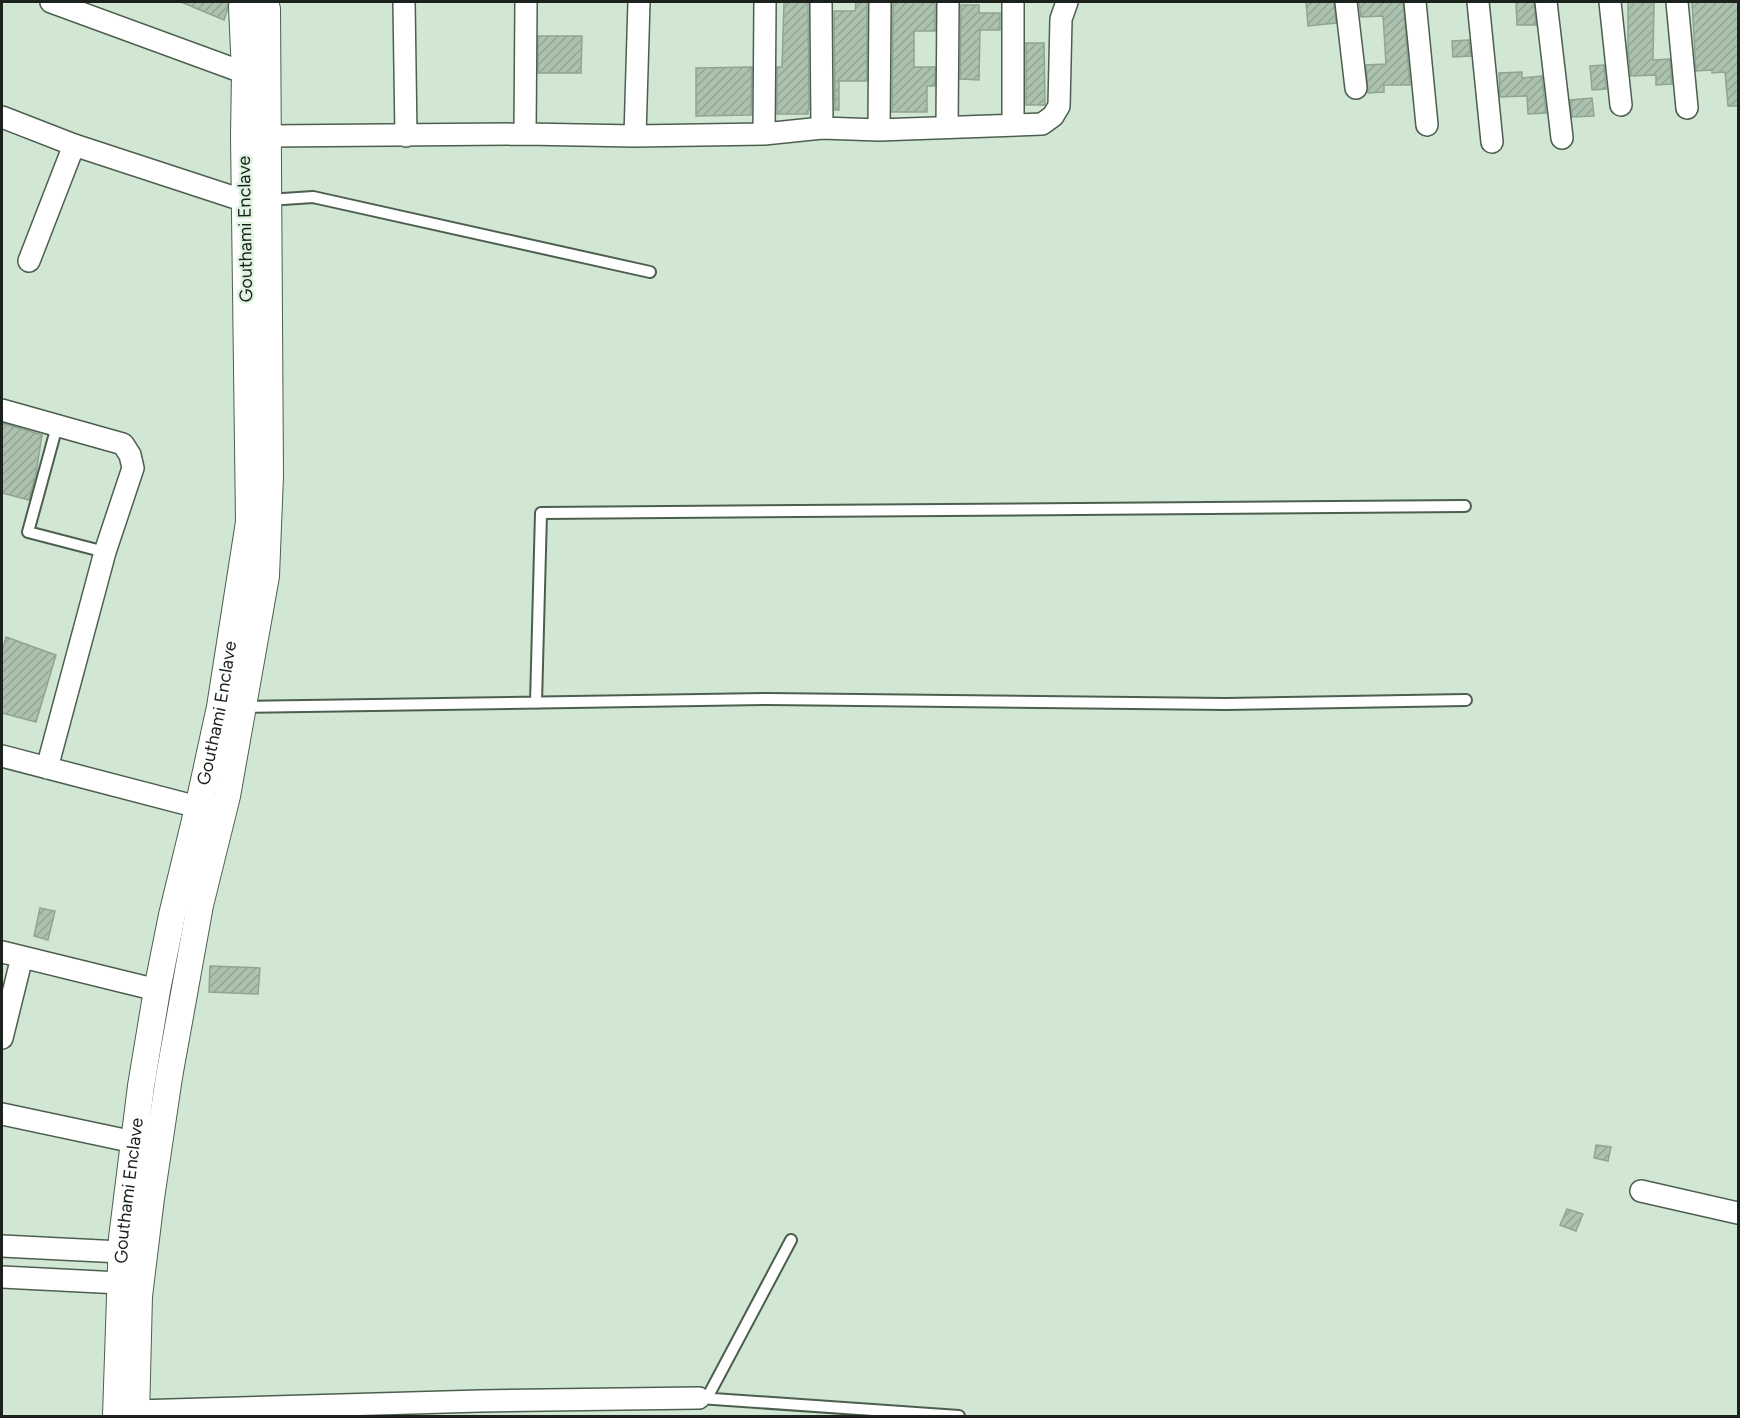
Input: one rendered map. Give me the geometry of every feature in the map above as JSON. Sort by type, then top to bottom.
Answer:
[{"type":"street","points":[[51,2],[245,73]]},
{"type":"street","name":"Gouthami Enclave","points":[[129,1414],[150,1198],[171,1065],[200,905],[223,814],[266,576],[270,476],[256,200],[245,73],[243,2]]},
{"type":"street","name":"Gouthami Enclave","points":[[129,1414],[120,1284],[121,1252],[134,1142],[157,990],[220,707],[249,522],[256,200],[268,136],[267,9],[265,2]]},
{"type":"street","points":[[404,2],[406,136]]},
{"type":"street","points":[[525,134],[526,2]]},
{"type":"street","points":[[635,136],[639,2]]},
{"type":"street","points":[[764,134],[765,2]]},
{"type":"street","points":[[821,2],[822,128]]},
{"type":"street","points":[[879,130],[880,2]]},
{"type":"street","points":[[947,127],[948,2]]},
{"type":"street","points":[[1012,125],[1013,2]]},
{"type":"street","points":[[268,136],[525,134],[635,136],[764,134],[822,128],[879,130],[1042,124],[1053,116],[1059,106],[1061,19],[1067,2]]},
{"type":"street","points":[[1346,2],[1356,88]]},
{"type":"street","points":[[1415,2],[1427,125]]},
{"type":"street","points":[[1478,2],[1491,142]]},
{"type":"street","points":[[1546,2],[1562,138]]},
{"type":"street","points":[[1611,2],[1621,105]]},
{"type":"street","points":[[1677,2],[1687,108]]},
{"type":"street","points":[[2,117],[74,145],[256,200]]},
{"type":"street","points":[[29,261],[74,145]]},
{"type":"street","points":[[2,410],[123,444],[130,455],[133,468],[105,552],[47,768]]},
{"type":"street","points":[[2,756],[223,814]]},
{"type":"street","points":[[2,1038],[12,954],[157,990]]},
{"type":"street","points":[[2,1114],[134,1142]]},
{"type":"street","points":[[1641,1191],[1738,1213]]},
{"type":"street","points":[[2,1246],[121,1252]]},
{"type":"street","points":[[2,1277],[120,1284]]},
{"type":"street","points":[[129,1414],[257,1412],[480,1401],[703,1398]]},
{"type":"lane","points":[[256,200],[313,197],[650,272]]},
{"type":"lane","points":[[57,426],[28,532],[105,552]]},
{"type":"lane","points":[[536,703],[541,513],[1465,506]]},
{"type":"lane","points":[[243,707],[780,699],[1226,704],[1466,700]]},
{"type":"lane","points":[[791,1240],[703,1398],[959,1416]]},
{"type":"building","points":[[181,2],[228,2],[224,20]]},
{"type":"building","points":[[784,2],[808,2],[808,114],[777,114],[777,67],[782,67]]},
{"type":"building","points":[[856,2],[867,2],[867,81],[839,81],[839,110],[835,110],[834,11],[855,11]]},
{"type":"building","points":[[893,2],[935,2],[935,31],[914,31],[914,67],[935,67],[935,86],[927,86],[927,112],[892,112]]},
{"type":"building","points":[[1306,2],[1334,2],[1336,23],[1308,26]]},
{"type":"building","points":[[1359,2],[1403,2],[1410,85],[1384,85],[1384,92],[1368,93],[1366,65],[1386,64],[1383,16],[1361,17]]},
{"type":"building","points":[[1516,2],[1534,2],[1536,25],[1517,25]]},
{"type":"building","points":[[1628,2],[1654,2],[1653,60],[1670,59],[1672,84],[1656,85],[1656,75],[1631,76],[1628,51]]},
{"type":"building","points":[[1692,2],[1738,2],[1738,106],[1728,106],[1725,72],[1696,71]]},
{"type":"building","points":[[961,5],[979,5],[979,13],[1000,13],[1000,30],[980,30],[979,80],[960,79]]},
{"type":"building","points":[[538,36],[582,36],[581,73],[538,73]]},
{"type":"building","points":[[1469,40],[1471,56],[1453,57],[1452,41]]},
{"type":"building","points":[[1026,43],[1044,43],[1045,105],[1026,105]]},
{"type":"building","points":[[1604,65],[1606,89],[1592,90],[1590,66]]},
{"type":"building","points":[[752,67],[751,115],[696,116],[696,68]]},
{"type":"building","points":[[1522,72],[1522,78],[1542,76],[1546,113],[1528,114],[1527,96],[1500,97],[1499,73]]},
{"type":"building","points":[[1592,98],[1594,116],[1572,117],[1570,100]]},
{"type":"building","points":[[2,423],[42,435],[29,500],[2,493]]},
{"type":"building","points":[[6,637],[56,655],[36,722],[2,713],[2,652]]},
{"type":"building","points":[[40,908],[55,911],[48,940],[34,936]]},
{"type":"building","points":[[210,966],[260,968],[258,994],[209,992]]},
{"type":"building","points":[[1596,1145],[1611,1147],[1608,1161],[1594,1158]]},
{"type":"building","points":[[1567,1209],[1583,1214],[1576,1231],[1560,1225]]}]
